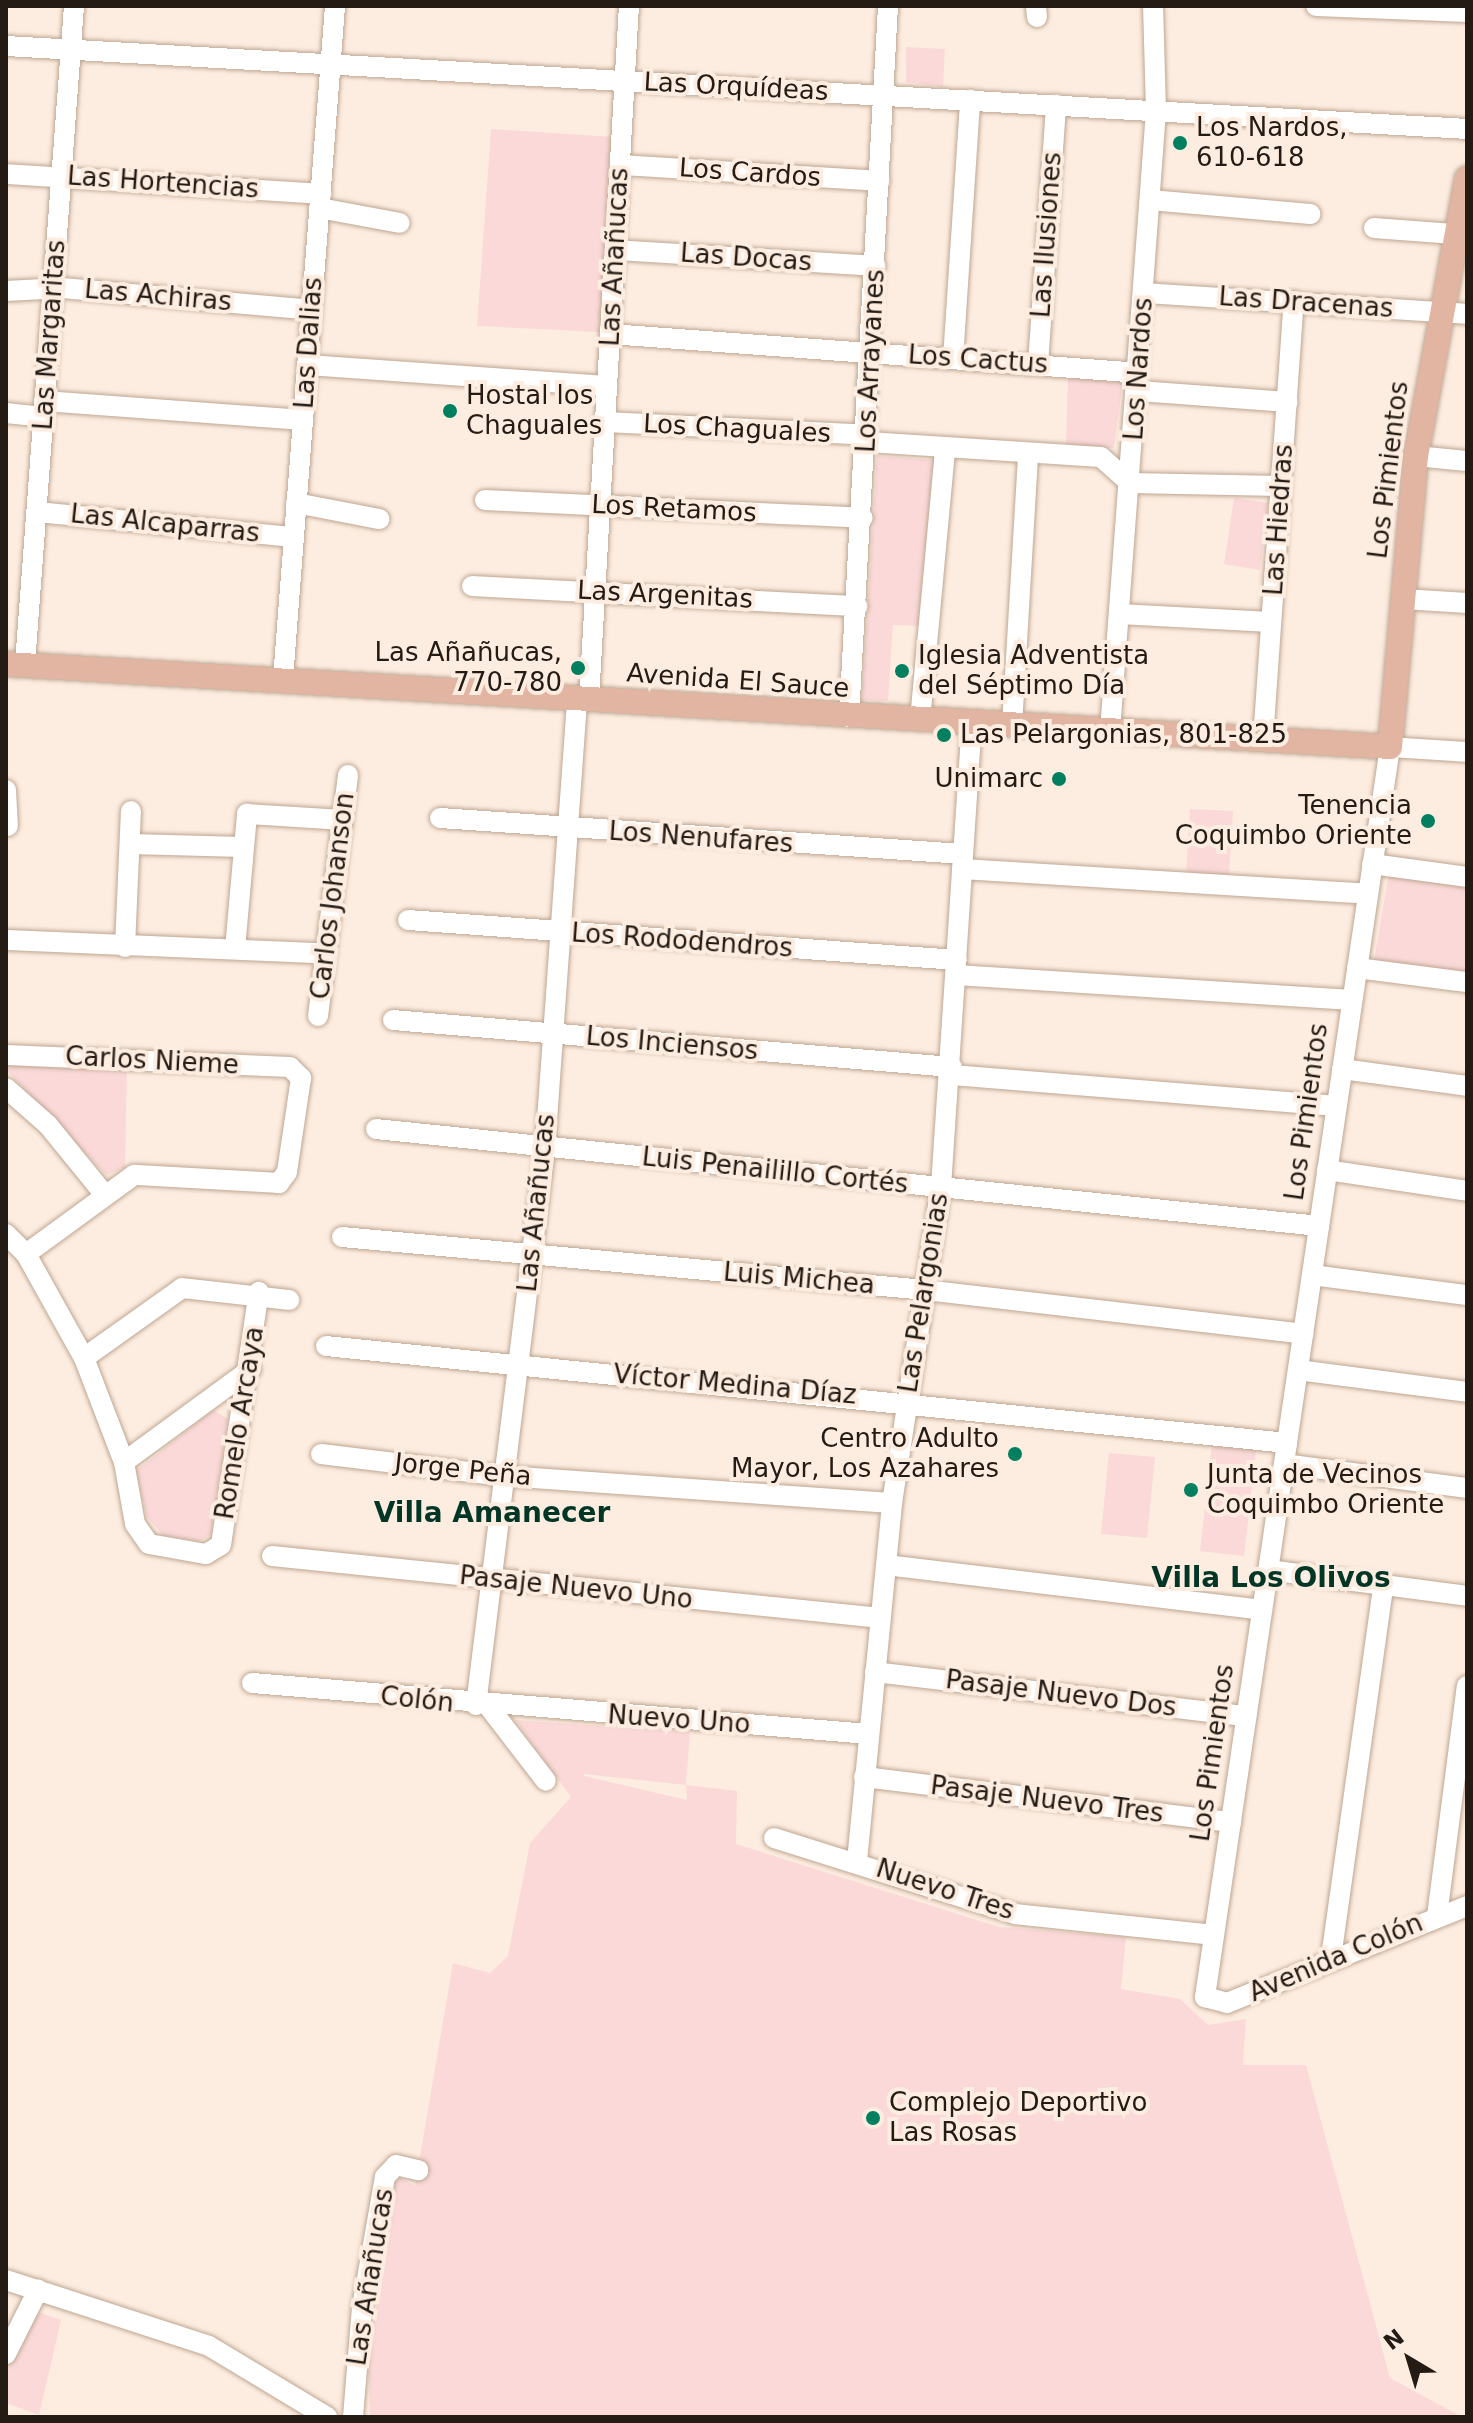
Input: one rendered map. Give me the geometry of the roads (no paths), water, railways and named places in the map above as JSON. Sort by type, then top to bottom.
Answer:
[{"type":"main road","name":"Los Pimientos","points":[[1390,747],[1416,456],[1437,311],[1467,179]]},
{"type":"main road","name":"Avenida El Sauce","points":[[16,664],[849,717],[1390,747]]},
{"type":"street","name":"Las Margaritas","points":[[16,664],[37,512],[74,6]]},
{"type":"street","name":"Las Dalias","points":[[283,679],[335,6]]},
{"type":"street","name":"Las Añañucas","points":[[482,1706],[491,1580],[545,1148],[568,830],[595,591],[629,6]]},
{"type":"street","name":"Los Arrayanes","points":[[849,717],[868,439],[888,6]]},
{"type":"street","name":"Los Nardos","points":[[1110,731],[1139,391],[1156,111],[1153,6]]},
{"type":"street","points":[[1316,6],[1467,12]]},
{"type":"street","name":"Las Orquídeas","points":[[6,46],[1467,129]]},
{"type":"street","points":[[953,359],[970,100]]},
{"type":"street","name":"Las Ilusiones","points":[[1038,364],[1056,105]]},
{"type":"street","name":"Los Cardos","points":[[621,165],[880,181]]},
{"type":"street","name":"Las Hortencias","points":[[6,174],[62,173],[320,201],[400,223]]},
{"type":"street","points":[[1150,200],[1310,214]]},
{"type":"street","points":[[1374,228],[1454,234]]},
{"type":"street","name":"Las Docas","points":[[615,250],[876,266]]},
{"type":"street","name":"Las Achiras","points":[[6,291],[53,291],[311,310]]},
{"type":"street","name":"Las Dracenas","points":[[1145,293],[1467,314]]},
{"type":"street","name":"Las Hiedras","points":[[1263,740],[1294,301]]},
{"type":"street","name":"Los Cactus","points":[[610,334],[1127,372],[1139,391]]},
{"type":"street","points":[[307,365],[607,386]]},
{"type":"street","points":[[1139,391],[1288,402]]},
{"type":"street","points":[[6,413],[44,409],[303,420]]},
{"type":"street","name":"Los Chaguales","points":[[605,422],[868,439],[945,450],[1028,456],[1101,457],[1130,483]]},
{"type":"street","points":[[920,720],[945,450]]},
{"type":"street","points":[[1012,726],[1028,456]]},
{"type":"street","points":[[1416,456],[1467,461]]},
{"type":"street","points":[[1130,483],[1281,486]]},
{"type":"street","name":"Los Retamos","points":[[485,500],[863,518]]},
{"type":"street","name":"Las Alcaparras","points":[[296,503],[379,519]]},
{"type":"street","name":"Las Alcaparras","points":[[37,512],[294,537]]},
{"type":"street","name":"Las Argenitas","points":[[472,586],[857,606]]},
{"type":"street","points":[[1403,599],[1467,603]]},
{"type":"street","points":[[1119,614],[1271,622]]},
{"type":"street","name":"Las Pelargonias","points":[[857,1861],[892,1503],[941,1187],[952,1071],[972,723]]},
{"type":"street","name":"Avenida El Sauce","points":[[1390,747],[1467,752]]},
{"type":"street","name":"Los Pimientos","points":[[1205,1997],[1390,747]]},
{"type":"street","name":"Carlos Johanson","points":[[318,1016],[322,953],[348,775]]},
{"type":"street","points":[[6,790],[8,826]]},
{"type":"street","points":[[125,947],[131,811]]},
{"type":"street","points":[[235,949],[247,814],[342,820]]},
{"type":"street","name":"Los Nenufares","points":[[440,818],[1368,894]]},
{"type":"street","points":[[130,844],[243,847]]},
{"type":"street","points":[[1372,864],[1467,877]]},
{"type":"street","name":"Los Rododendros","points":[[408,920],[1352,1000]]},
{"type":"street","points":[[6,940],[322,953]]},
{"type":"street","points":[[1357,968],[1467,982]]},
{"type":"street","name":"Los Inciensos","points":[[393,1020],[1337,1106]]},
{"type":"street","name":"Carlos Nieme","points":[[6,1055],[297,1071],[287,1172],[266,1187],[138,1175],[104,1194]]},
{"type":"street","points":[[1342,1069],[1467,1086]]},
{"type":"street","points":[[6,1088],[48,1125],[104,1194],[26,1254]]},
{"type":"street","name":"Luis Penailillo Cortés","points":[[376,1129],[1319,1226]]},
{"type":"street","points":[[1327,1170],[1467,1191]]},
{"type":"street","points":[[6,1234],[26,1254],[84,1358],[124,1462],[251,1369]]},
{"type":"street","name":"Luis Michea","points":[[342,1237],[925,1290],[1303,1334]]},
{"type":"street","points":[[1312,1275],[1467,1295]]},
{"type":"street","points":[[84,1358],[182,1288],[259,1292],[289,1300]]},
{"type":"street","name":"Romelo Arcaya","points":[[124,1462],[135,1524],[149,1544],[215,1552],[251,1369],[259,1292]]},
{"type":"street","name":"Víctor Medina Díaz","points":[[326,1346],[907,1401],[1287,1443]]},
{"type":"street","points":[[1298,1370],[1467,1392]]},
{"type":"street","name":"Jorge Peña","points":[[321,1454],[504,1476],[892,1503]]},
{"type":"street","points":[[1284,1464],[1467,1488]]},
{"type":"street","name":"Pasaje Nuevo Uno","points":[[272,1556],[881,1618]]},
{"type":"street","points":[[886,1565],[1262,1610]]},
{"type":"street","points":[[1268,1570],[1467,1596]]},
{"type":"street","points":[[1331,1958],[1383,1587]]},
{"type":"street","name":"Pasaje Nuevo Dos","points":[[875,1672],[1246,1716]]},
{"type":"street","name":"Colón","points":[[252,1683],[482,1706],[546,1781]]},
{"type":"street","points":[[1437,1916],[1467,1686]]},
{"type":"street","name":"Nuevo Uno","points":[[482,1706],[868,1734]]},
{"type":"street","name":"Pasaje Nuevo Tres","points":[[864,1777],[1231,1822]]},
{"type":"street","name":"Nuevo Tres","points":[[774,1838],[857,1861],[1015,1914],[1214,1935]]},
{"type":"street","name":"Avenida Colón","points":[[1205,1997],[1227,2003],[1331,1958],[1467,1906]]},
{"type":"street","name":"Las Añañucas","points":[[353,2417],[362,2307],[385,2177],[396,2165],[418,2170]]},
{"type":"street","points":[[6,2280],[209,2346],[327,2417]]},
{"type":"street","points":[[6,2354],[38,2290]]},
{"type":"place","name":"Los Nardos, 610-618","points":[[1180,143]]},
{"type":"place","name":"Hostal los Chaguales","points":[[450,411]]},
{"type":"place","name":"Las Añañucas, 770-780","points":[[578,668]]},
{"type":"place","name":"Iglesia Adventista del Séptimo Día","points":[[902,671]]},
{"type":"place","name":"Las Pelargonias, 801-825","points":[[944,735]]},
{"type":"place","name":"Unimarc","points":[[1059,779]]},
{"type":"place","name":"Tenencia Coquimbo Oriente","points":[[1428,821]]},
{"type":"place","name":"Centro Adulto Mayor, Los Azahares","points":[[1015,1454]]},
{"type":"place","name":"Junta de Vecinos Coquimbo Oriente","points":[[1191,1490]]},
{"type":"place","name":"Complejo Deportivo Las Rosas","points":[[873,2118]]},
{"type":"district","name":"Villa Amanecer","points":[[492,1513]]},
{"type":"district","name":"Villa Los Olivos","points":[[1271,1578]]}]
